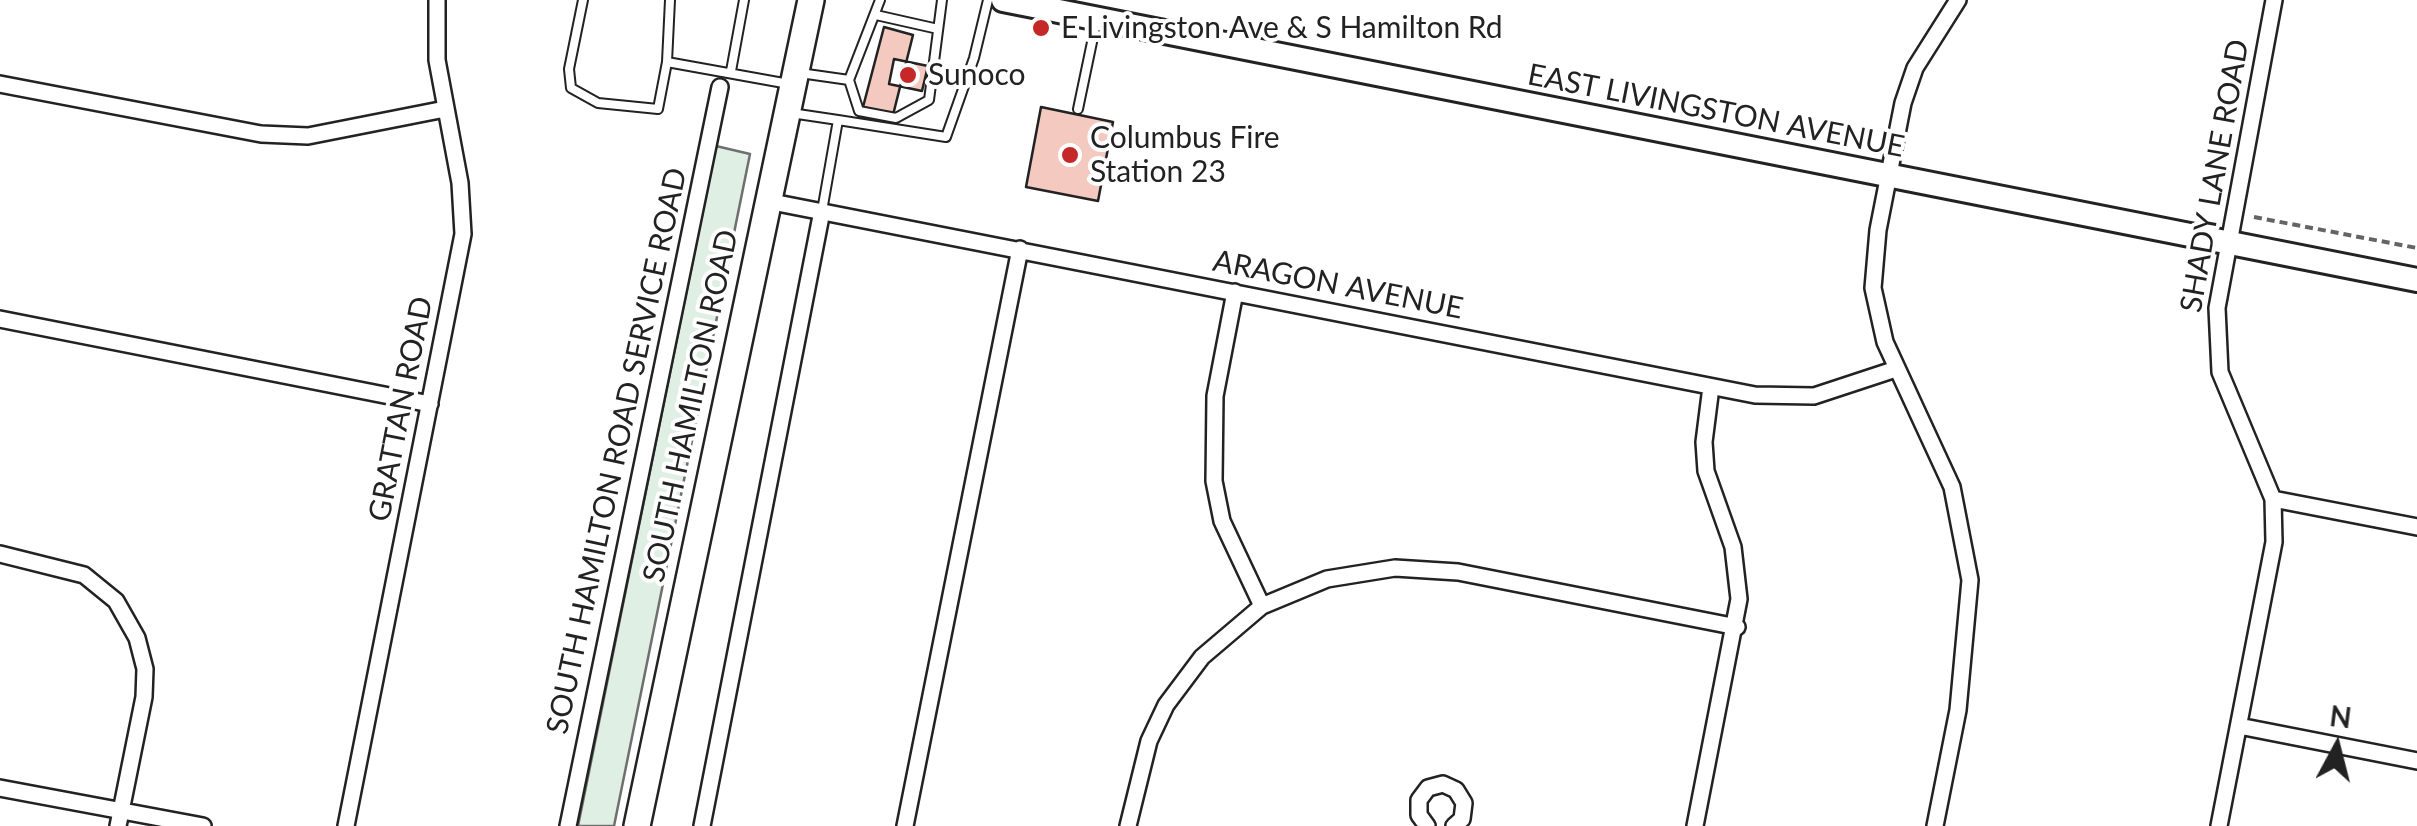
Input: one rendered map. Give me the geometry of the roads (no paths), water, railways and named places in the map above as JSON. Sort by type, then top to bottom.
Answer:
[{"type":"main road","name":"SOUTH HAMILTON ROAD","points":[[637,826],[811,0]]},
{"type":"main road","name":"EAST LIVINGSTON AVENUE","points":[[1003,0],[2417,280]]},
{"type":"street","name":"GRATTAN ROAD","points":[[346,826],[463,234],[460,183],[437,60],[438,0]]},
{"type":"street","points":[[1935,826],[1960,693],[1970,580],[1952,486],[1885,342],[1873,288],[1888,176],[1903,103],[1916,68],[1958,0]]},
{"type":"street","name":"SHADY LANE ROAD","points":[[2219,826],[2268,587],[2273,499],[2228,399],[2220,372],[2217,308],[2274,0]]},
{"type":"street","points":[[0,84],[261,134],[308,136],[445,109]]},
{"type":"street","name":"SOUTH HAMILTON ROAD SERVICE ROAD","points":[[568,826],[720,88]]},
{"type":"street","name":"ARAGON AVENUE","points":[[767,201],[1756,395],[1814,396],[1896,369]]},
{"type":"street","points":[[702,826],[822,212]]},
{"type":"street","points":[[904,826],[1020,250]]},
{"type":"street","points":[[1235,292],[1215,396],[1214,480],[1222,520],[1262,606]]},
{"type":"street","points":[[0,318],[430,404]]},
{"type":"street","points":[[1696,826],[1737,627],[1739,574],[1706,471],[1704,442],[1711,387]]},
{"type":"street","points":[[2273,499],[2417,527]]},
{"type":"street","points":[[0,554],[84,575],[116,602],[132,628],[143,653],[144,697],[120,818]]},
{"type":"street","points":[[1128,826],[1150,741],[1166,705],[1202,657],[1262,606],[1295,590],[1357,572],[1427,569],[1737,627]]},
{"type":"street","points":[[2239,726],[2417,761]]},
{"type":"street","points":[[1422,824],[1418,807],[1423,793],[1442,784],[1456,790],[1464,804],[1462,818],[1454,826]]},
{"type":"street","points":[[0,788],[120,818],[203,826]]},
{"type":"lane","points":[[583,0],[569,69],[571,88],[598,103],[658,109],[667,62],[670,0]]},
{"type":"lane","points":[[731,70],[744,0]]},
{"type":"lane","points":[[880,0],[849,80],[859,111],[896,118],[914,112],[929,100],[942,0]]},
{"type":"lane","points":[[786,112],[946,136],[974,58],[988,0]]},
{"type":"lane","points":[[876,14],[938,29]]},
{"type":"lane","points":[[1078,109],[1096,18]]},
{"type":"lane","points":[[667,62],[794,78],[849,80]]},
{"type":"lane","points":[[822,212],[838,120]]},
{"type":"place","name":"E Livingston Ave & S Hamilton Rd","points":[[1041,28]]},
{"type":"place","name":"Sunoco","points":[[908,75]]},
{"type":"place","name":"Columbus Fire Station 23","points":[[1070,155]]}]
